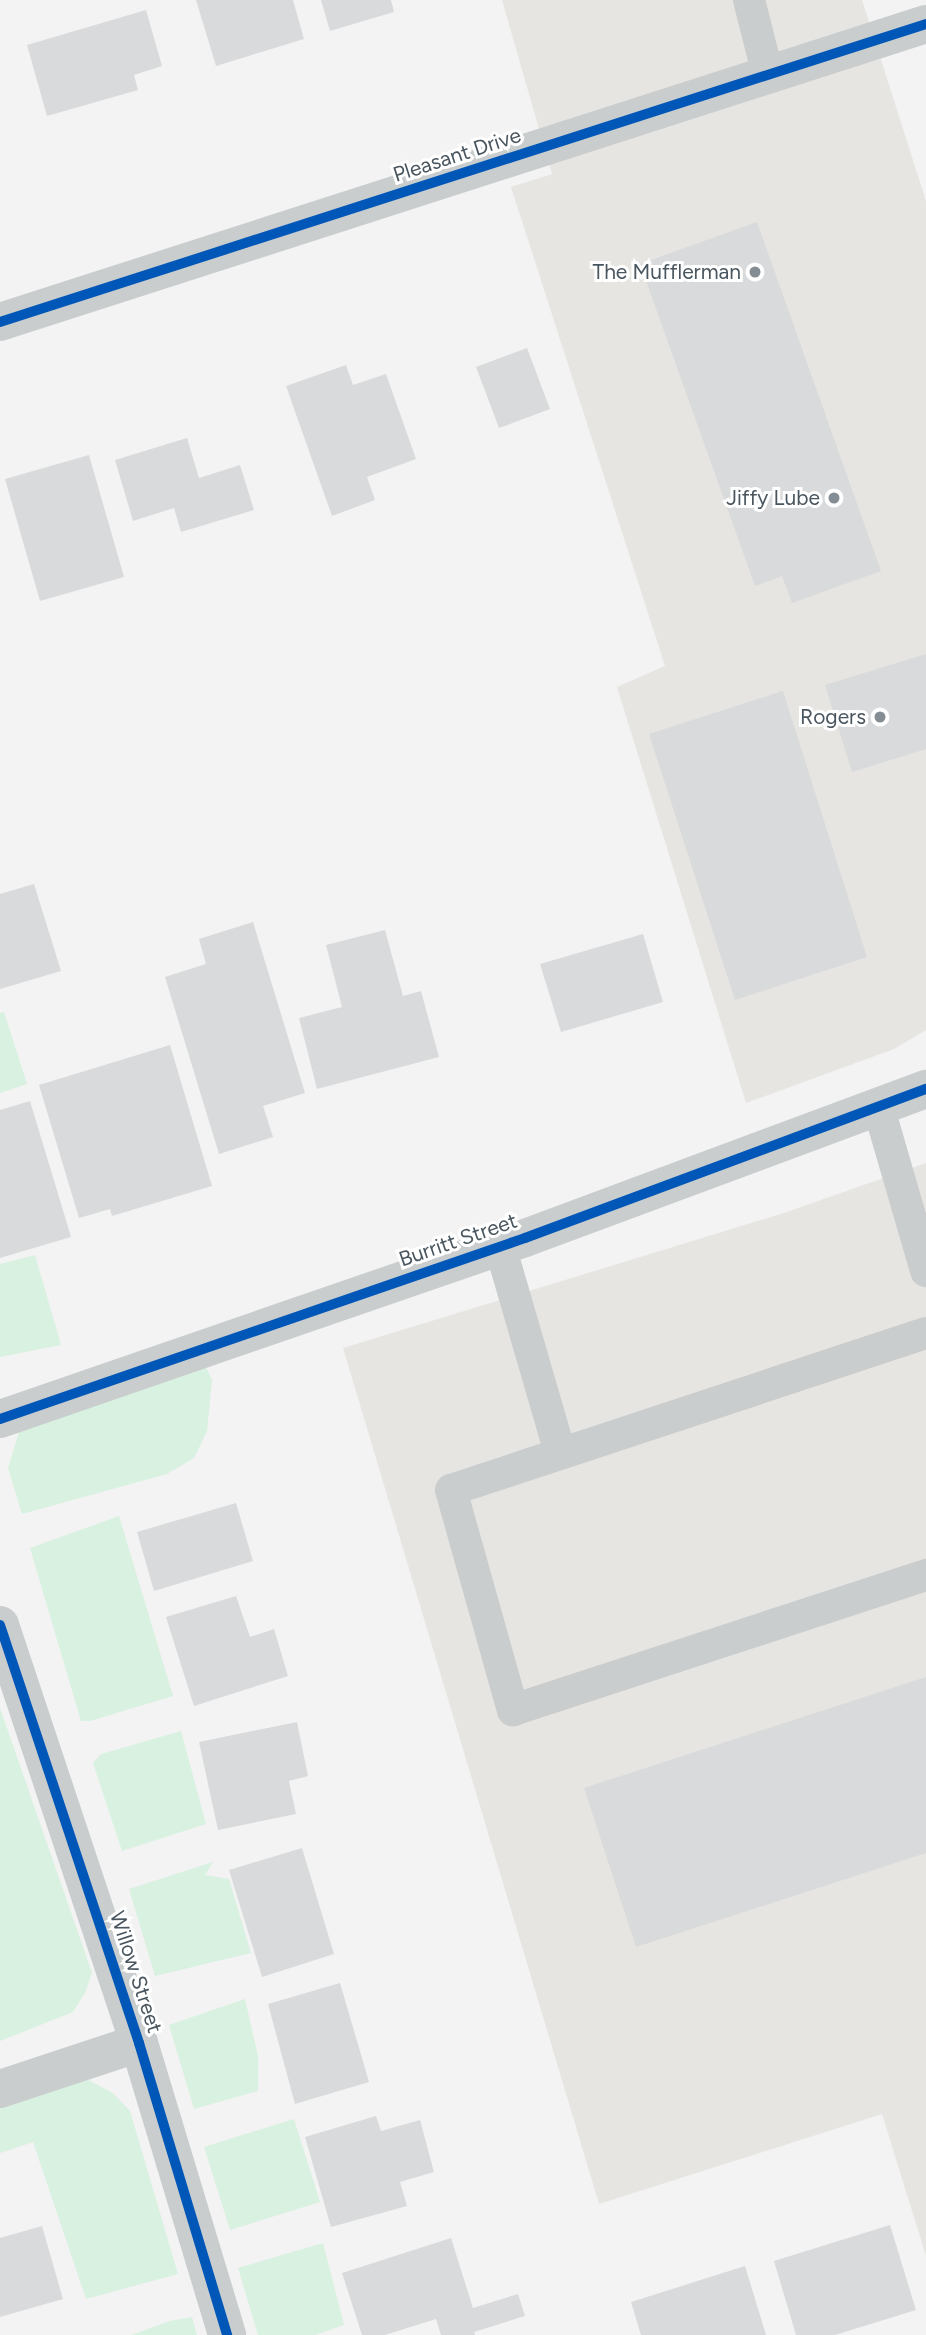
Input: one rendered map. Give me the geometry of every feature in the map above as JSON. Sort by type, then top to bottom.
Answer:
[{"type":"street","name":"Pleasant Drive","points":[[0,322],[926,24]]},
{"type":"street","name":"Burritt Street","points":[[0,1419],[500,1246],[879,1109],[926,1089]]},
{"type":"street","name":"Willow Street","points":[[0,1625],[139,2043],[227,2335]]},
{"type":"street","points":[[0,2089],[139,2043]]},
{"type":"lane","points":[[748,0],[768,75]]},
{"type":"lane","points":[[879,1109],[926,1271]]},
{"type":"lane","points":[[500,1246],[560,1452]]},
{"type":"lane","points":[[926,1333],[451,1490],[513,1710],[926,1574]]},
{"type":"shaded area","points":[[502,0],[862,0],[926,201],[926,1030],[894,1049],[746,1103],[617,687],[665,666],[511,187],[552,174]]},
{"type":"shaded area","points":[[926,1163],[926,2256],[882,2114],[599,2204],[343,1348],[784,1213]]},
{"type":"green space","points":[[4,1012],[27,1084],[0,1093],[0,1013]]},
{"type":"green space","points":[[35,1255],[61,1345],[0,1357],[0,1264]]},
{"type":"green space","points":[[204,1363],[212,1380],[207,1431],[194,1458],[167,1474],[22,1514],[8,1468],[20,1429]]},
{"type":"green space","points":[[119,1516],[173,1696],[90,1721],[81,1721],[30,1548]]},
{"type":"green space","points":[[0,1708],[92,1973],[85,1993],[73,2012],[0,2041]]},
{"type":"green space","points":[[181,1731],[206,1824],[122,1851],[93,1763],[101,1754]]},
{"type":"green space","points":[[213,1862],[205,1875],[229,1879],[251,1953],[155,1976],[129,1889]]},
{"type":"green space","points":[[245,1999],[258,2056],[258,2091],[194,2109],[169,2025]]},
{"type":"green space","points":[[88,2080],[113,2093],[130,2111],[178,2274],[86,2299],[33,2142],[0,2153],[0,2102]]},
{"type":"green space","points":[[294,2119],[320,2202],[230,2230],[204,2147]]},
{"type":"green space","points":[[323,2243],[344,2325],[315,2335],[258,2335],[238,2268]]},
{"type":"green space","points":[[192,2317],[197,2335],[131,2335],[170,2321]]},
{"type":"building","points":[[196,0],[293,0],[304,39],[216,66]]},
{"type":"building","points":[[321,0],[391,0],[394,12],[330,31]]},
{"type":"building","points":[[146,10],[162,66],[134,75],[138,90],[47,116],[27,45]]},
{"type":"building","points":[[757,222],[881,571],[792,603],[782,576],[755,586],[640,264]]},
{"type":"building","points":[[527,348],[550,409],[499,428],[476,367]]},
{"type":"building","points":[[346,365],[353,385],[386,374],[416,459],[367,477],[375,500],[332,516],[286,386]]},
{"type":"building","points":[[187,438],[199,478],[240,465],[254,510],[181,532],[174,508],[133,521],[115,460]]},
{"type":"building","points":[[89,455],[124,577],[40,601],[5,479]]},
{"type":"building","name":"Rogers","points":[[926,654],[926,749],[852,772],[825,685]]},
{"type":"building","points":[[783,691],[867,957],[735,1000],[649,734]]},
{"type":"building","points":[[34,884],[61,971],[0,989],[0,894]]},
{"type":"building","points":[[253,922],[305,1093],[263,1106],[273,1137],[219,1154],[165,977],[206,964],[199,939]]},
{"type":"building","points":[[385,930],[403,996],[421,991],[439,1057],[317,1089],[299,1018],[342,1007],[326,945]]},
{"type":"building","points":[[643,934],[663,1002],[561,1032],[540,964]]},
{"type":"building","points":[[170,1045],[212,1186],[112,1216],[110,1209],[79,1218],[39,1085]]},
{"type":"building","points":[[30,1101],[71,1237],[0,1258],[0,1110]]},
{"type":"building","points":[[236,1503],[253,1561],[154,1591],[137,1532]]},
{"type":"building","points":[[236,1596],[250,1637],[274,1629],[288,1676],[194,1706],[166,1617]]},
{"type":"building","points":[[926,1677],[926,1853],[636,1947],[584,1788]]},
{"type":"building","points":[[297,1722],[308,1776],[289,1781],[296,1814],[218,1830],[199,1742]]},
{"type":"building","points":[[302,1848],[334,1954],[262,1977],[229,1870]]},
{"type":"building","points":[[340,1983],[369,2082],[295,2104],[268,2004]]},
{"type":"building","points":[[376,2116],[381,2131],[420,2120],[434,2172],[400,2182],[407,2206],[331,2227],[305,2137]]},
{"type":"building","points":[[890,2225],[916,2310],[835,2335],[796,2335],[774,2261]]},
{"type":"building","points":[[42,2226],[63,2299],[0,2317],[0,2238]]},
{"type":"building","points":[[451,2238],[473,2308],[518,2294],[525,2316],[474,2332],[475,2335],[441,2335],[436,2319],[385,2335],[362,2335],[342,2273]]},
{"type":"building","points":[[745,2266],[766,2335],[641,2335],[631,2302]]},
{"type":"cycle path","points":[[0,322],[926,24]]},
{"type":"cycle path","points":[[0,1419],[525,1238],[926,1089]]},
{"type":"cycle path","points":[[0,1625],[139,2043],[227,2335]]},
{"type":"place","name":"The Mufflerman","points":[[755,272]]},
{"type":"place","name":"Jiffy Lube","points":[[834,498]]},
{"type":"place","name":"Rogers","points":[[880,717]]}]
